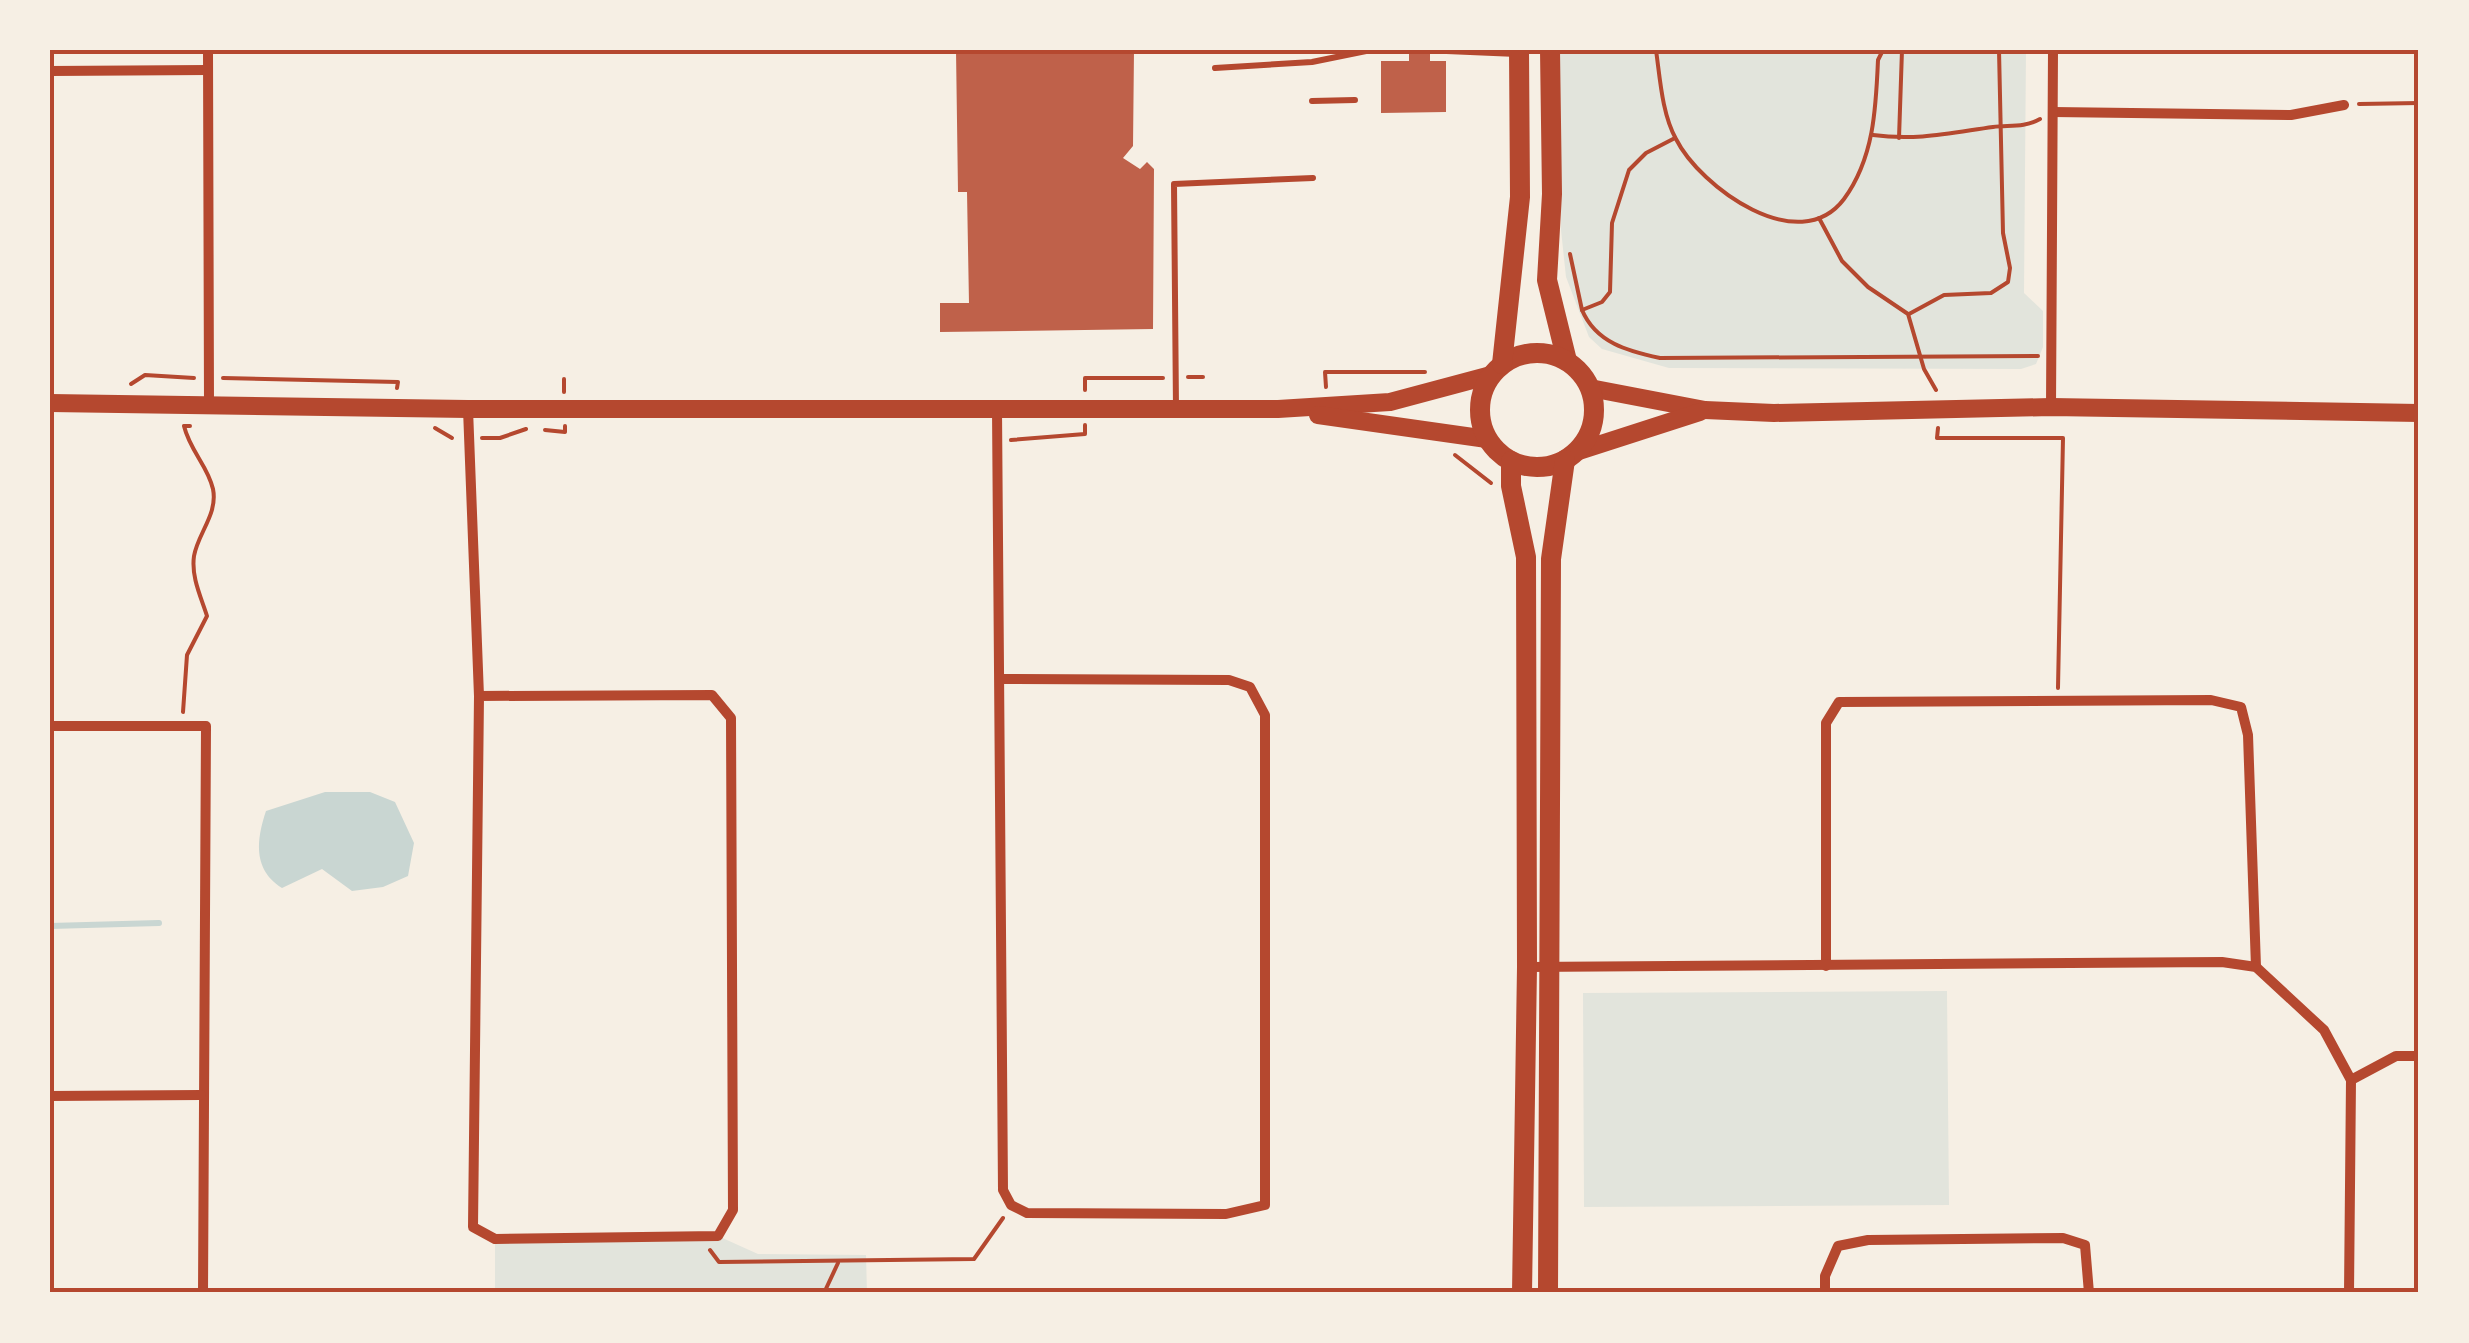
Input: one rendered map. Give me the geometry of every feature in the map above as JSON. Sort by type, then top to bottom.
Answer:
[{"type":"main road","points":[[1548,1293],[1551,559],[1570,456],[1593,422],[1590,388],[1567,361],[1547,280],[1552,194],[1550,50]]},
{"type":"main road","points":[[1519,52],[1520,197],[1496,370],[1480,406],[1488,439],[1511,462],[1547,467],[1705,410]]},
{"type":"main road","points":[[50,403],[468,410],[1278,409],[1390,402],[1496,370],[1534,352],[1567,361]]},
{"type":"main road","points":[[1590,388],[1705,410],[1774,413],[2051,408],[2419,413]]},
{"type":"main road","points":[[1278,409],[1488,439]]},
{"type":"main road","points":[[1511,462],[1511,486],[1526,558],[1528,967],[1522,1293]]},
{"type":"street","points":[[208,50],[209,404]]},
{"type":"street","points":[[2051,408],[2053,50]]},
{"type":"street","points":[[50,71],[208,70]]},
{"type":"street","points":[[2053,112],[2291,114],[2344,105]]},
{"type":"street","points":[[997,409],[997,440],[1003,1190],[1011,1205],[1027,1212],[1226,1214],[1265,1205],[1264,715],[1250,687],[1229,680],[999,680]]},
{"type":"street","points":[[468,410],[479,696],[473,1227],[495,1239],[718,1236],[734,1210],[731,718],[712,695],[479,696]]},
{"type":"street","points":[[1826,966],[1826,723],[1839,702],[2211,700],[2241,707],[2248,735],[2256,967]]},
{"type":"street","points":[[50,726],[206,726],[201,1095],[203,1293]]},
{"type":"street","points":[[1528,967],[2222,962],[2256,967],[2324,1030],[2351,1080],[2349,1293]]},
{"type":"street","points":[[2351,1080],[2396,1056],[2419,1056]]},
{"type":"street","points":[[50,1096],[201,1095]]},
{"type":"street","points":[[1825,1293],[1825,1276],[1838,1246],[1868,1240],[2063,1238],[2085,1245],[2090,1293]]},
{"type":"lane","points":[[1215,68],[1312,62],[1371,50]]},
{"type":"lane","points":[[1423,50],[1519,52]]},
{"type":"lane","points":[[1312,101],[1355,100]]},
{"type":"lane","points":[[1176,410],[1174,184],[1313,178]]},
{"type":"path","points":[[1656,50],[1674,138],[1698,171],[1726,197],[1760,214],[1818,218],[1842,202],[1872,135],[1878,60],[1883,50]]},
{"type":"path","points":[[1899,138],[1902,50]]},
{"type":"path","points":[[1908,314],[1944,296],[1991,292],[2008,282],[1999,50]]},
{"type":"path","points":[[2344,105],[2419,103]]},
{"type":"path","points":[[1872,135],[1930,139],[2001,126],[2028,126],[2053,112]]},
{"type":"path","points":[[1674,138],[1646,153],[1630,170],[1612,222],[1610,292],[1602,302],[1582,310],[1588,323],[1604,339],[1660,358],[2052,356]]},
{"type":"path","points":[[1818,218],[1842,261],[1868,287],[1908,314],[1924,369]]},
{"type":"path","points":[[1325,372],[1437,372]]},
{"type":"path","points":[[145,375],[398,382]]},
{"type":"path","points":[[1084,378],[1203,377]]},
{"type":"path","points":[[182,726],[187,655],[208,616],[195,583],[194,558],[208,524],[213,490],[189,448],[184,426],[202,426]]},
{"type":"path","points":[[997,440],[1085,434]]},
{"type":"path","points":[[1938,438],[2063,438],[2058,701]]},
{"type":"path","points":[[700,1236],[719,1262],[974,1259],[1011,1205]]},
{"type":"path","points":[[824,1293],[838,1263]]},
{"type":"shaded area","points":[[1559,50],[2026,50],[2024,293],[2043,311],[2043,347],[2036,364],[2021,369],[1669,368],[1602,349],[1589,337],[1566,277],[1561,230]]},
{"type":"shaded area","points":[[325,792],[370,792],[395,802],[414,843],[408,876],[383,887],[352,891],[322,869],[282,888],[273,881],[259,854],[266,811]]},
{"type":"shaded area","points":[[1947,991],[1949,1205],[1584,1207],[1583,993]]},
{"type":"shaded area","points":[[718,1236],[758,1254],[866,1255],[867,1293],[495,1293],[495,1239]]},
{"type":"building","points":[[956,50],[1134,50],[1133,146],[1123,158],[1140,169],[1147,162],[1154,169],[1153,329],[940,332],[940,303],[969,303],[967,192],[958,192]]},
{"type":"building","points":[[1409,51],[1430,51],[1430,61],[1446,61],[1446,112],[1381,113],[1381,61],[1409,61]]},
{"type":"waterway","points":[[50,926],[159,923]]}]
